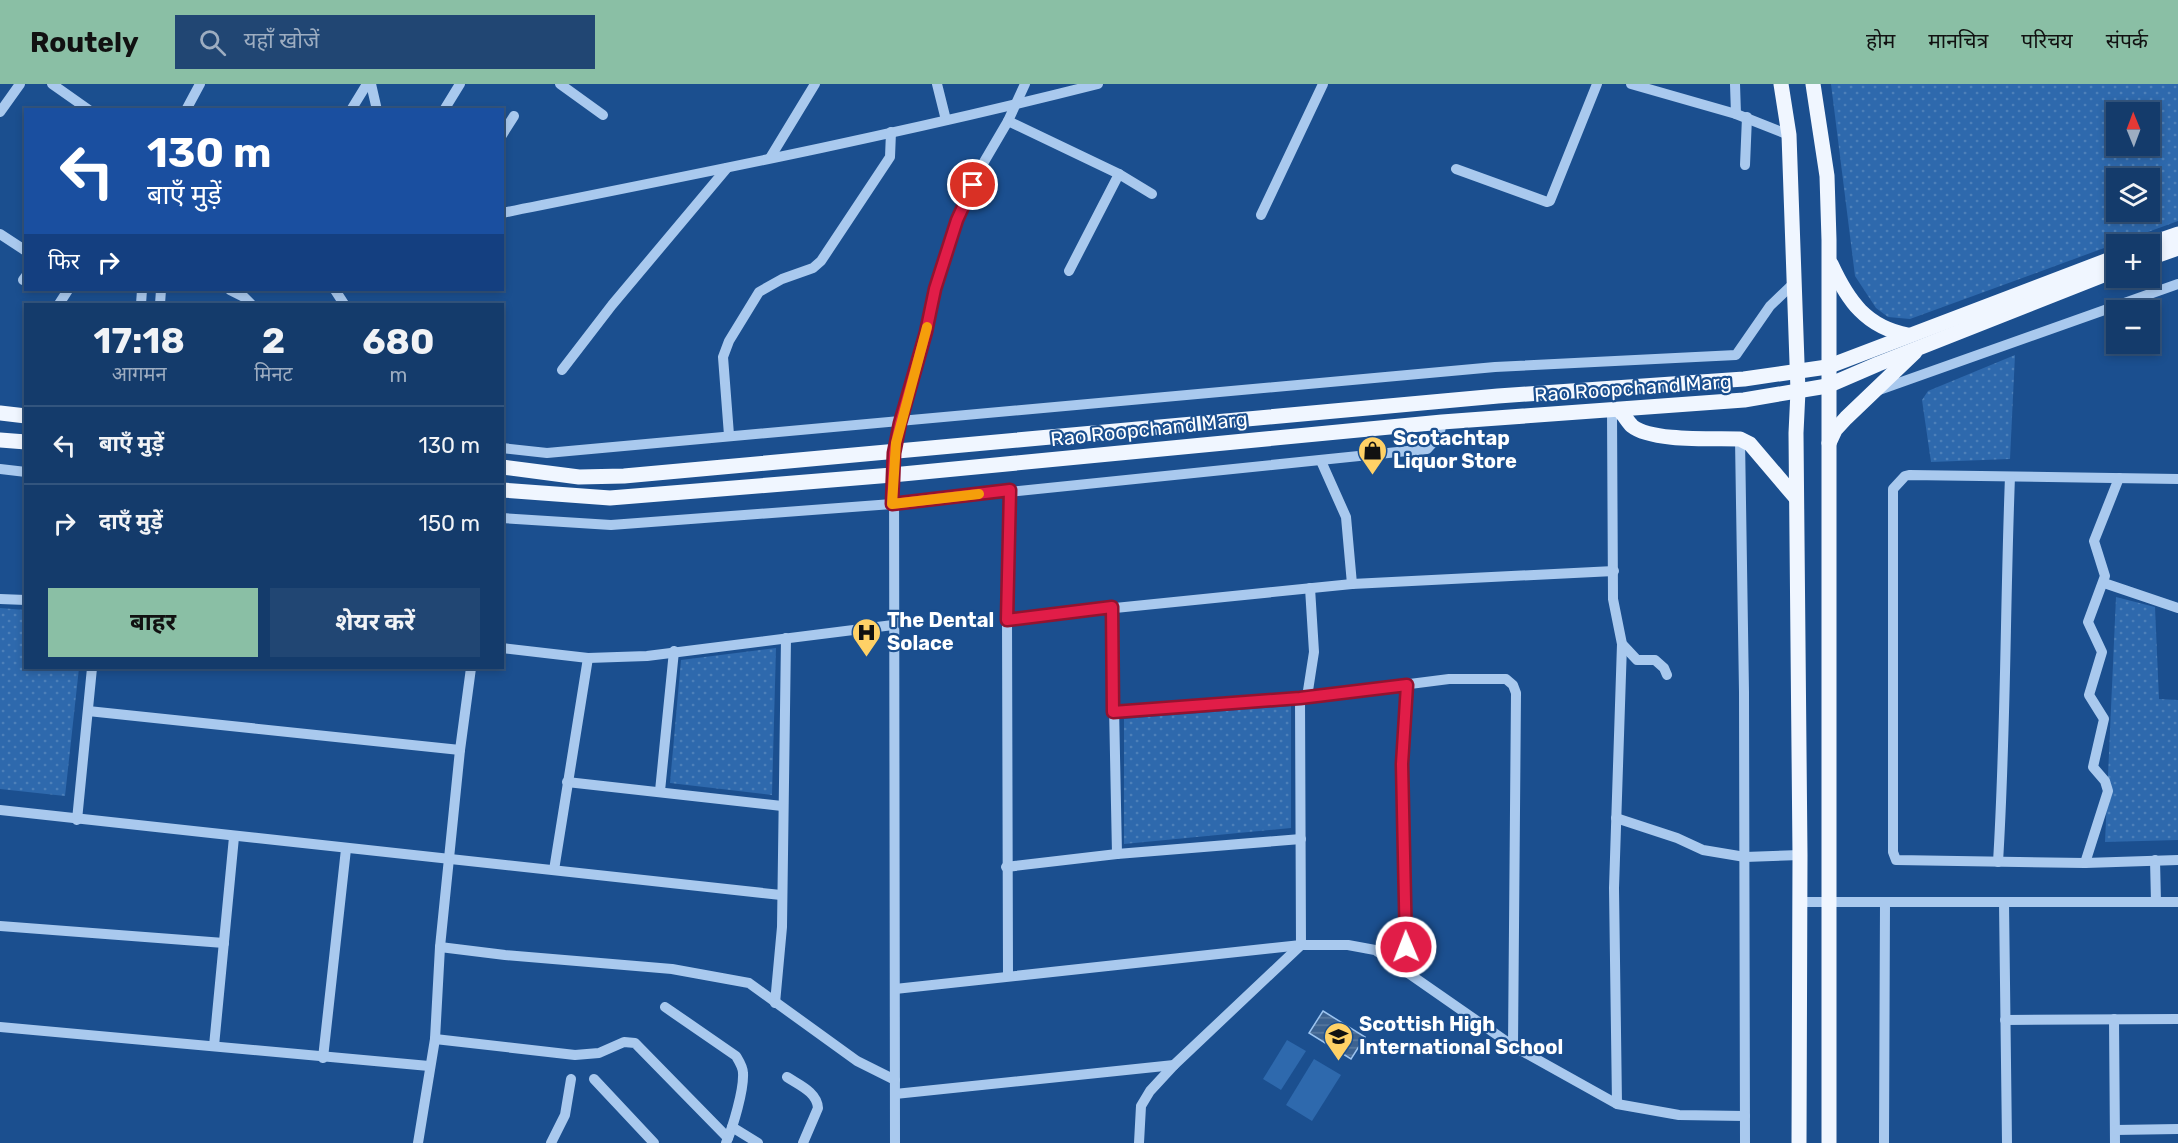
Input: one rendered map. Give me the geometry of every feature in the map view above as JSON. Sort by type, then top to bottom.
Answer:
[{"type":"main road","points":[[1781,84],[1789,135],[1798,371],[1796,498],[1800,855],[1799,1143]]},
{"type":"main road","points":[[1813,84],[1827,176],[1829,258],[1827,367],[1829,1143]]},
{"type":"main road","points":[[2160,240],[2178,234]]},
{"type":"main road","points":[[2160,254],[2178,248]]},
{"type":"main road","points":[[1829,258],[1845,294],[1856,308],[1877,325],[1891,332],[1909,336]]},
{"type":"main road","name":"Rao Roopchand Marg","points":[[504,467],[579,477],[624,477],[1498,396],[1721,381],[1827,367],[2106,261]]},
{"type":"main road","name":"Rao Roopchand Marg","points":[[504,490],[610,498],[892,475],[1442,422],[1744,400],[1827,386],[2106,274]]},
{"type":"main road","points":[[1828,448],[1835,430],[1922,346]]},
{"type":"main road","points":[[1616,411],[1632,426],[1642,431],[1660,435],[1740,439],[1758,452],[1796,498]]},
{"type":"main road","points":[[0,413],[24,416]]},
{"type":"main road","points":[[0,440],[24,442]]},
{"type":"street","points":[[0,112],[20,84]]},
{"type":"street","points":[[52,84],[86,108]]},
{"type":"street","points":[[187,108],[201,84]]},
{"type":"street","points":[[352,108],[369,84]]},
{"type":"street","points":[[369,84],[377,108]]},
{"type":"street","points":[[445,108],[460,84]]},
{"type":"street","points":[[560,84],[603,115]]},
{"type":"street","points":[[770,158],[815,84]]},
{"type":"street","points":[[938,84],[945,120]]},
{"type":"street","points":[[895,1143],[892,504],[894,453],[935,289],[957,220],[981,167],[1016,105],[1024,84]]},
{"type":"street","points":[[504,213],[727,168],[1016,105],[1098,84]]},
{"type":"street","points":[[1261,215],[1323,84]]},
{"type":"street","points":[[1456,169],[1546,202],[1550,201],[1597,84]]},
{"type":"street","points":[[1631,84],[1747,117],[1789,135]]},
{"type":"street","points":[[1735,84],[1736,114]]},
{"type":"street","points":[[504,132],[514,116]]},
{"type":"street","points":[[1745,165],[1747,117]]},
{"type":"street","points":[[1008,121],[1119,174],[1152,194]]},
{"type":"street","points":[[729,435],[723,357],[729,341],[759,292],[782,279],[813,268],[821,261],[890,157],[891,132]]},
{"type":"street","points":[[562,370],[612,304],[727,168]]},
{"type":"street","points":[[1069,271],[1119,174]]},
{"type":"street","points":[[0,234],[24,250]]},
{"type":"street","points":[[504,448],[547,453],[677,443],[729,435],[900,423],[1495,367],[1736,355],[1770,306],[1795,282]]},
{"type":"street","points":[[1879,390],[2178,284]]},
{"type":"street","points":[[232,291],[250,303]]},
{"type":"street","points":[[1616,411],[1613,599],[1622,644],[1616,818],[1617,1104]]},
{"type":"street","points":[[504,518],[611,525],[892,504],[1010,490],[1321,461],[1427,449],[1439,436],[1442,422]]},
{"type":"street","points":[[1740,439],[1745,857],[1745,1143]]},
{"type":"street","points":[[1321,461],[1346,517],[1352,585]]},
{"type":"street","points":[[0,470],[24,472]]},
{"type":"street","points":[[2178,479],[1909,475],[1905,476],[1893,489],[1894,857],[1897,861],[2085,863],[2178,860]]},
{"type":"street","points":[[1998,862],[2004,772],[2004,631],[2010,477]]},
{"type":"street","points":[[2085,863],[2108,791],[2105,781],[2093,767],[2104,719],[2089,695],[2102,652],[2088,622],[2105,576],[2094,541],[2119,478]]},
{"type":"street","points":[[1008,975],[1007,620],[1010,490]]},
{"type":"street","points":[[1007,620],[1112,607],[1310,588],[1614,571]]},
{"type":"street","points":[[2104,583],[2178,608]]},
{"type":"street","points":[[1138,1143],[1141,1106],[1145,1098],[1174,1065],[1301,945],[1303,698],[1314,652],[1310,588]]},
{"type":"street","points":[[0,599],[24,600]]},
{"type":"street","points":[[1112,607],[1117,854]]},
{"type":"street","points":[[504,648],[588,658],[647,656],[893,625]]},
{"type":"street","points":[[775,1003],[782,927],[786,638]]},
{"type":"street","points":[[1622,644],[1637,660],[1655,660],[1664,668],[1667,675]]},
{"type":"street","points":[[660,791],[674,651]]},
{"type":"street","points":[[554,870],[588,658]]},
{"type":"street","points":[[76,820],[92,669]]},
{"type":"street","points":[[418,1143],[435,1039],[440,947],[460,750],[471,669]]},
{"type":"street","points":[[1113,712],[1303,698],[1449,679],[1506,679],[1513,685],[1516,693],[1514,1046]]},
{"type":"street","points":[[1407,685],[1402,764],[1407,970]]},
{"type":"street","points":[[88,711],[460,750]]},
{"type":"street","points":[[567,782],[782,806]]},
{"type":"street","points":[[0,810],[782,895]]},
{"type":"street","points":[[1616,818],[1677,838],[1703,850],[1745,857],[1800,855]]},
{"type":"street","points":[[214,1046],[234,837]]},
{"type":"street","points":[[1006,867],[1117,854],[1301,838]]},
{"type":"street","points":[[323,1058],[346,849]]},
{"type":"street","points":[[2156,860],[2156,902]]},
{"type":"street","points":[[1800,902],[2178,902]]},
{"type":"street","points":[[1884,1143],[1885,902]]},
{"type":"street","points":[[2004,902],[2007,1143]]},
{"type":"street","points":[[0,926],[224,943]]},
{"type":"street","points":[[895,988],[1301,945],[1362,947],[1375,950],[1407,970],[1514,1046],[1617,1104],[1679,1114],[1745,1116]]},
{"type":"street","points":[[440,947],[505,955],[672,969],[749,983],[759,988],[775,1003],[857,1061],[895,1080]]},
{"type":"street","points":[[665,1007],[736,1056],[742,1065],[744,1074],[729,1136]]},
{"type":"street","points":[[2114,1019],[2115,1143]]},
{"type":"street","points":[[2005,1020],[2178,1019]]},
{"type":"street","points":[[1,1028],[429,1066]]},
{"type":"street","points":[[435,1039],[582,1055],[599,1053],[624,1042],[635,1042],[729,1136],[758,1143]]},
{"type":"street","points":[[895,1094],[1174,1065]]},
{"type":"street","points":[[787,1077],[813,1095],[817,1102],[818,1108],[803,1143]]},
{"type":"street","points":[[551,1143],[565,1115],[571,1078]]},
{"type":"street","points":[[594,1079],[654,1143]]},
{"type":"street","points":[[2115,1130],[2178,1130]]},
{"type":"shaded area","points":[[1831,84],[2178,84],[2178,221],[2142,234],[2106,234],[2106,247],[1910,319],[1888,317],[1876,308],[1855,276]]},
{"type":"shaded area","points":[[2015,355],[2010,459],[1931,462],[1922,400],[1928,391]]},
{"type":"shaded area","points":[[2116,597],[2155,607],[2159,699],[2178,700],[2178,840],[2105,842]]},
{"type":"shaded area","points":[[0,608],[24,610],[24,669],[79,669],[65,796],[0,789]]},
{"type":"shaded area","points":[[776,648],[772,795],[670,783],[681,660]]},
{"type":"shaded area","points":[[1291,706],[1291,828],[1124,844],[1124,719]]},
{"type":"shaded area","points":[[1323,1011],[1365,1037],[1351,1059],[1309,1033]]},
{"type":"shaded area","points":[[1287,1040],[1306,1051],[1281,1090],[1263,1079]]},
{"type":"shaded area","points":[[1314,1059],[1341,1075],[1312,1121],[1286,1105]]},
{"type":"slow traffic","points":[[927,327],[894,453],[892,504],[979,494]]},
{"type":"place","name":"Scotachtap Liquor Store","points":[[1372,476]]},
{"type":"place","name":"The Dental Solace","points":[[866,658]]},
{"type":"place","name":"Scottish High International School","points":[[1338,1062]]},
{"type":"route","points":[[973,185],[957,220],[935,289],[926,332],[900,423],[894,453],[892,504],[1010,490],[1007,620],[1112,607],[1113,712],[1300,698],[1407,685],[1402,764],[1406,947]]}]
